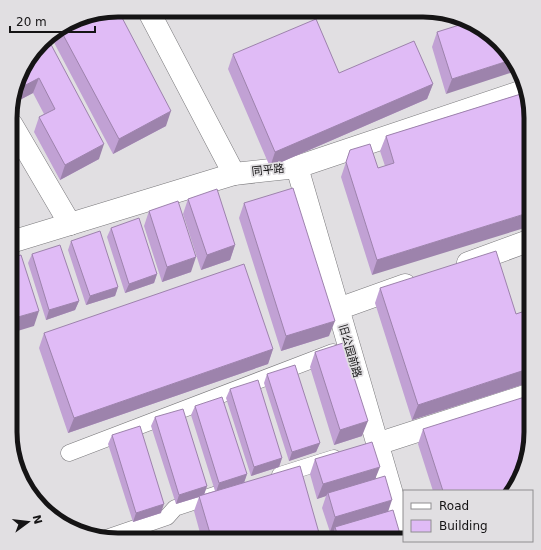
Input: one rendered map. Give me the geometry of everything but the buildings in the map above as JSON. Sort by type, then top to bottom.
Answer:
[{"type":"street","points":[[152,17],[234,174]]},
{"type":"street","name":"同平路","points":[[17,240],[234,174],[297,167],[521,92]]},
{"type":"street","points":[[17,133],[70,224]]},
{"type":"street","name":"旧公园前路","points":[[297,167],[349,346],[362,449],[403,533]]},
{"type":"street","points":[[449,269],[524,242]]},
{"type":"street","points":[[338,309],[427,277]]},
{"type":"street","points":[[362,449],[524,396]]},
{"type":"lane","points":[[69,453],[349,346]]},
{"type":"lane","points":[[265,479],[362,449]]},
{"type":"lane","points":[[121,533],[167,517],[175,508],[235,489]]}]
